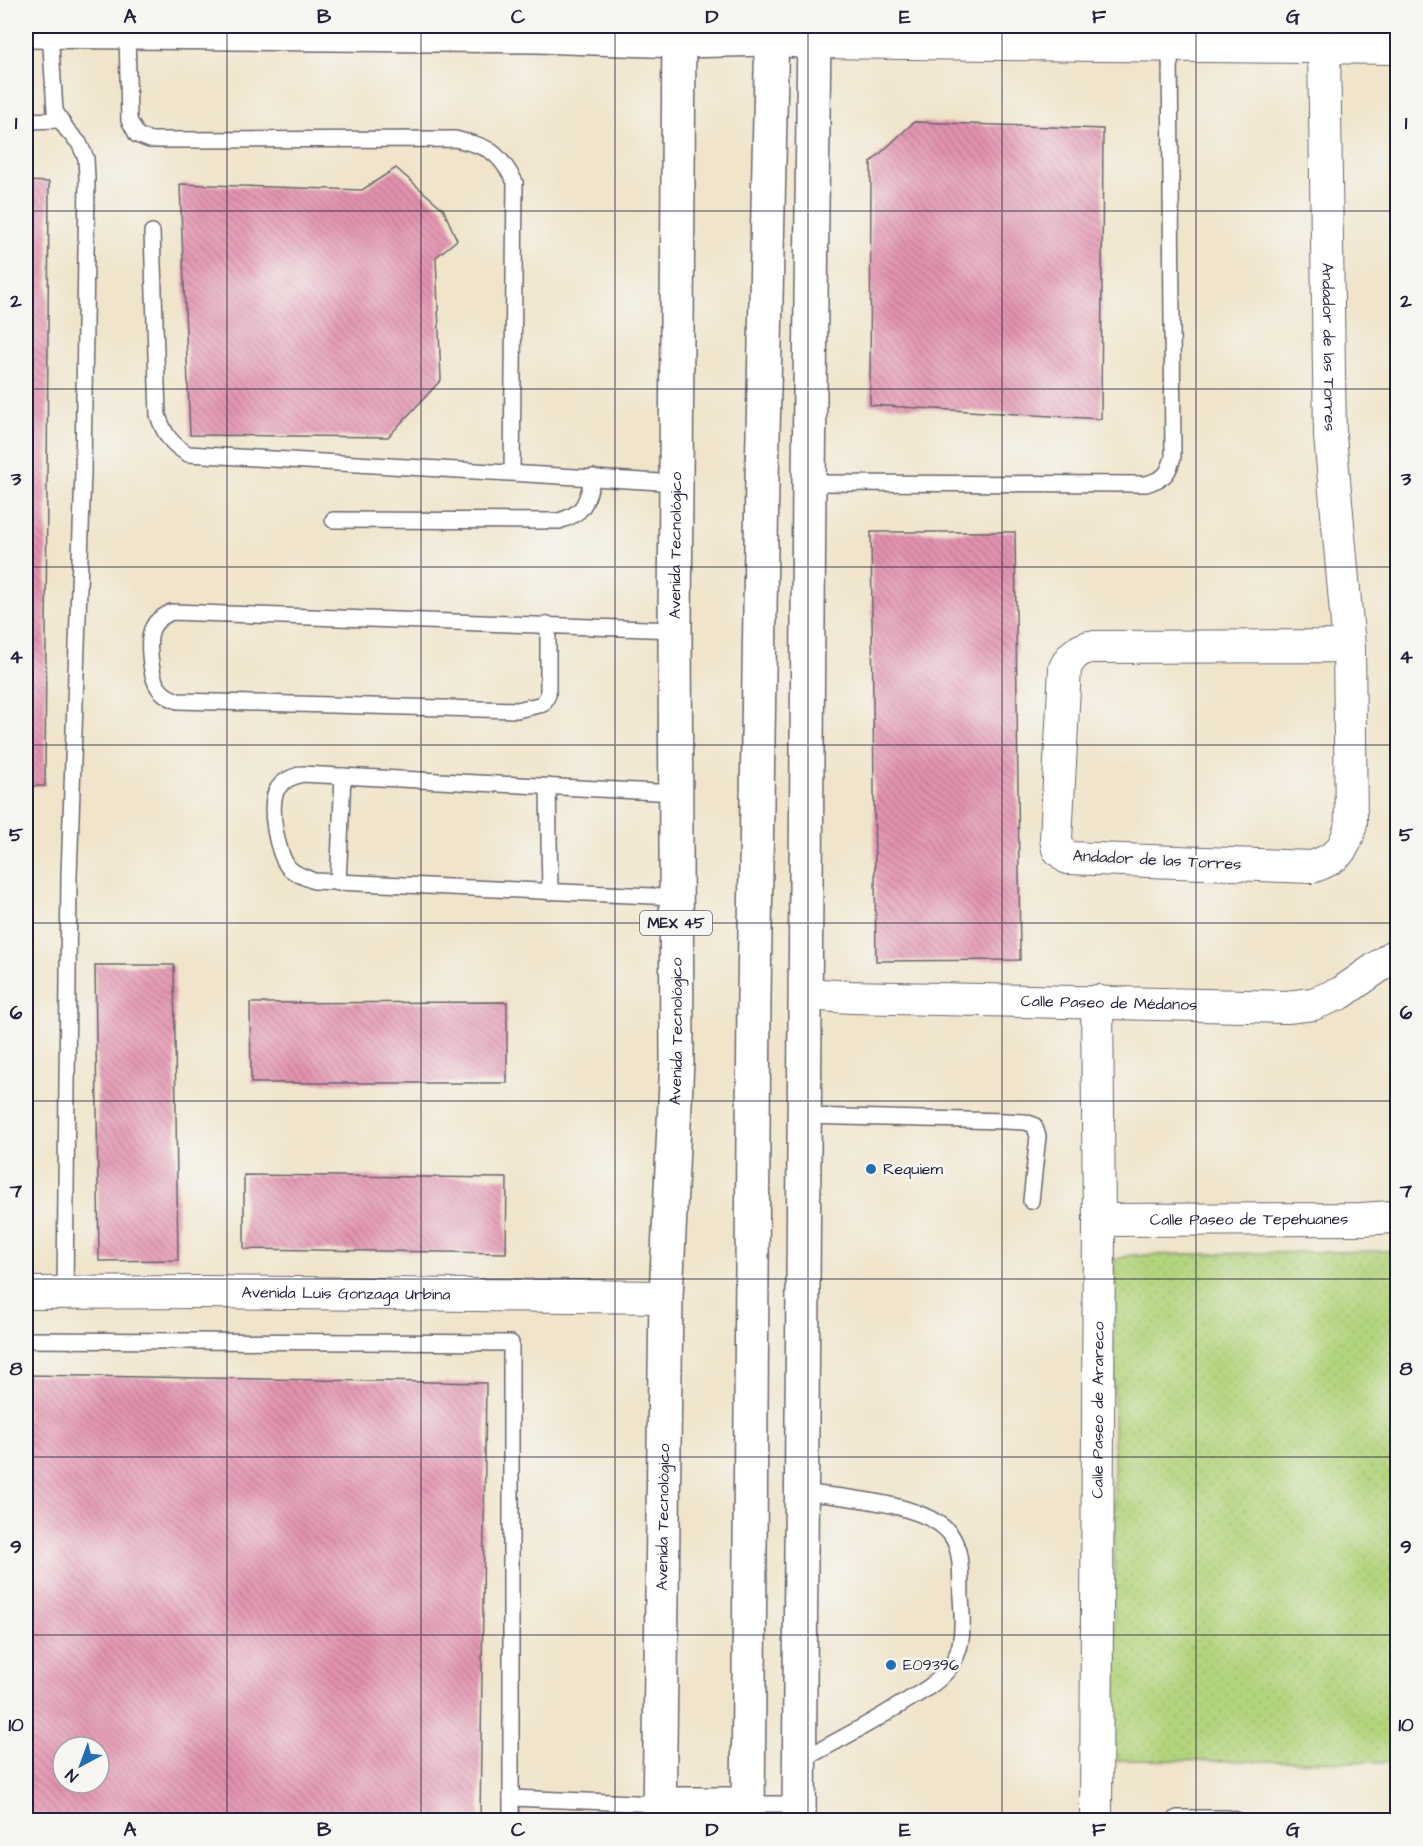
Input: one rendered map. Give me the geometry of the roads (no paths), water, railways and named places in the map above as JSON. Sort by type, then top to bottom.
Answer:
[{"type":"main road","points":[[38,31],[538,31],[815,34],[809,483],[799,1812]]},
{"type":"main road","points":[[659,1812],[748,1812],[754,972],[772,32]]},
{"type":"main road","name":"Avenida Tecnológico","points":[[659,1812],[666,1297],[676,1060],[675,630],[679,33]]},
{"type":"street","points":[[815,34],[1119,35],[1170,45],[1398,48]]},
{"type":"street","name":"Andador de las Torres","points":[[1324,47],[1330,436],[1349,646],[1351,824],[1344,844],[1331,860],[1312,867],[1068,858],[1058,849],[1056,839],[1065,668],[1070,658],[1078,651],[1089,648],[1349,646]]},
{"type":"street","name":"Calle Paseo de Médanos","points":[[805,994],[851,997],[1287,1006],[1313,1004],[1341,993],[1398,952]]},
{"type":"street","name":"Calle Paseo de Arareco","points":[[1096,1821],[1099,1220],[1097,1001]]},
{"type":"street","name":"Calle Paseo de Tepehuanes","points":[[1099,1220],[1361,1219],[1398,1215]]},
{"type":"street","name":"Avenida Luis Gonzaga Urbina","points":[[26,1293],[204,1292],[666,1297]]},
{"type":"lane","points":[[38,31],[55,111],[79,143],[86,158],[87,178],[82,472],[69,865],[65,1293]]},
{"type":"lane","points":[[127,32],[129,120],[137,135],[150,140],[455,139],[482,145],[503,161],[515,182],[512,472]]},
{"type":"lane","points":[[809,483],[1146,484],[1160,480],[1169,472],[1173,457],[1170,45]]},
{"type":"lane","points":[[26,121],[60,120]]},
{"type":"lane","points":[[152,232],[158,415],[163,431],[174,446],[188,454],[677,483]]},
{"type":"lane","points":[[333,520],[559,521],[583,510],[593,477]]},
{"type":"lane","points":[[548,624],[548,695],[543,704],[516,710],[178,701],[162,692],[154,680],[149,640],[152,628],[160,618],[171,612],[548,624],[675,630]]},
{"type":"lane","points":[[675,897],[314,881],[298,874],[288,866],[275,828],[273,803],[277,789],[291,777],[302,774],[676,793]]},
{"type":"lane","points":[[338,883],[343,776]]},
{"type":"lane","points":[[548,786],[549,892]]},
{"type":"lane","points":[[804,1116],[1005,1120],[1029,1123],[1034,1125],[1038,1136],[1031,1201]]},
{"type":"lane","points":[[26,1340],[512,1342],[511,1821]]},
{"type":"lane","points":[[799,1761],[878,1719],[932,1685],[948,1670],[960,1647],[963,1625],[959,1553],[951,1535],[932,1518],[903,1508],[801,1492]]},
{"type":"lane","points":[[511,1798],[659,1812]]},
{"type":"lane","points":[[748,1812],[799,1812]]},
{"type":"lane","points":[[1177,1818],[1228,1818],[1237,1821]]},
{"type":"place","name":"Requiem","points":[[871,1169]]},
{"type":"place","name":"E09396","points":[[891,1665]]}]
